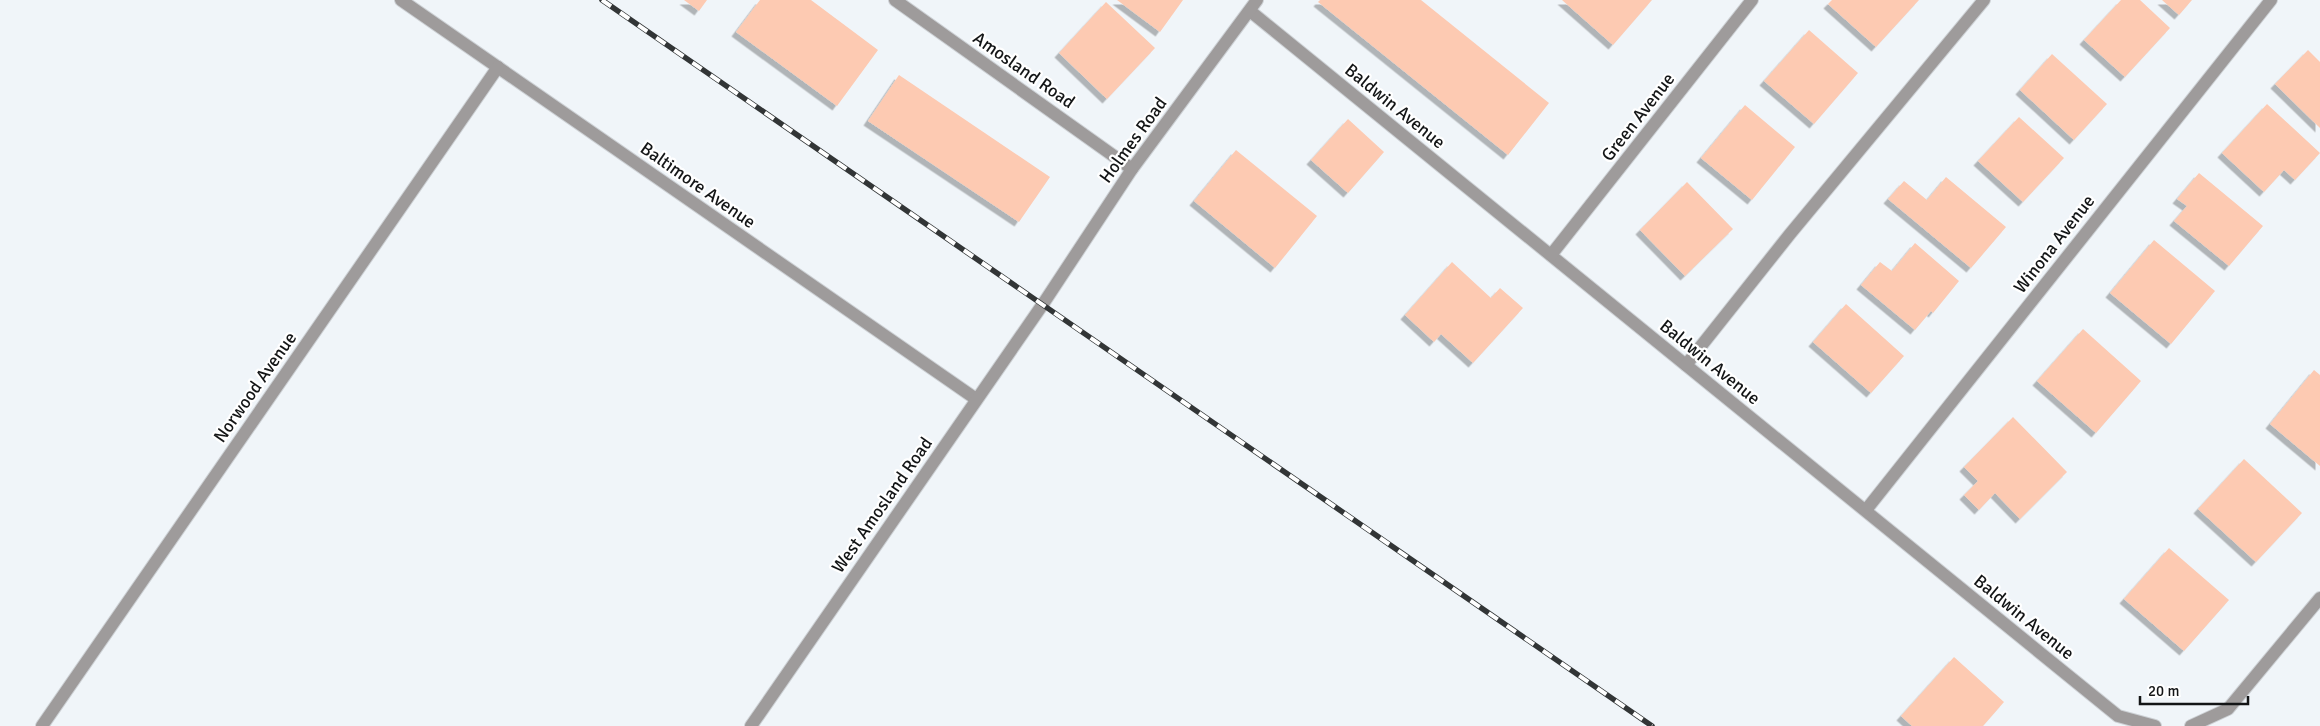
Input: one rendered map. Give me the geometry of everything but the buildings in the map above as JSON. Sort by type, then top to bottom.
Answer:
[{"type":"street","name":"Baltimore Avenue","points":[[400,0],[976,399]]},
{"type":"street","name":"Amosland Road","points":[[895,0],[1132,169]]},
{"type":"street","name":"Green Avenue","points":[[1551,255],[1752,0]]},
{"type":"street","points":[[1686,365],[1790,234],[1984,0]]},
{"type":"street","name":"Winona Avenue","points":[[1866,510],[2271,0]]},
{"type":"street","name":"Holmes Road","points":[[1043,304],[1132,169],[1253,5]]},
{"type":"street","name":"Baldwin Avenue","points":[[1253,5],[1551,255],[2118,716],[2155,726]]},
{"type":"street","name":"Norwood Avenue","points":[[42,726],[498,67]]},
{"type":"street","name":"West Amosland Road","points":[[751,726],[1043,304]]},
{"type":"street","points":[[2191,726],[2228,708],[2320,598]]},
{"type":"railway","points":[[602,0],[1652,726]]}]
